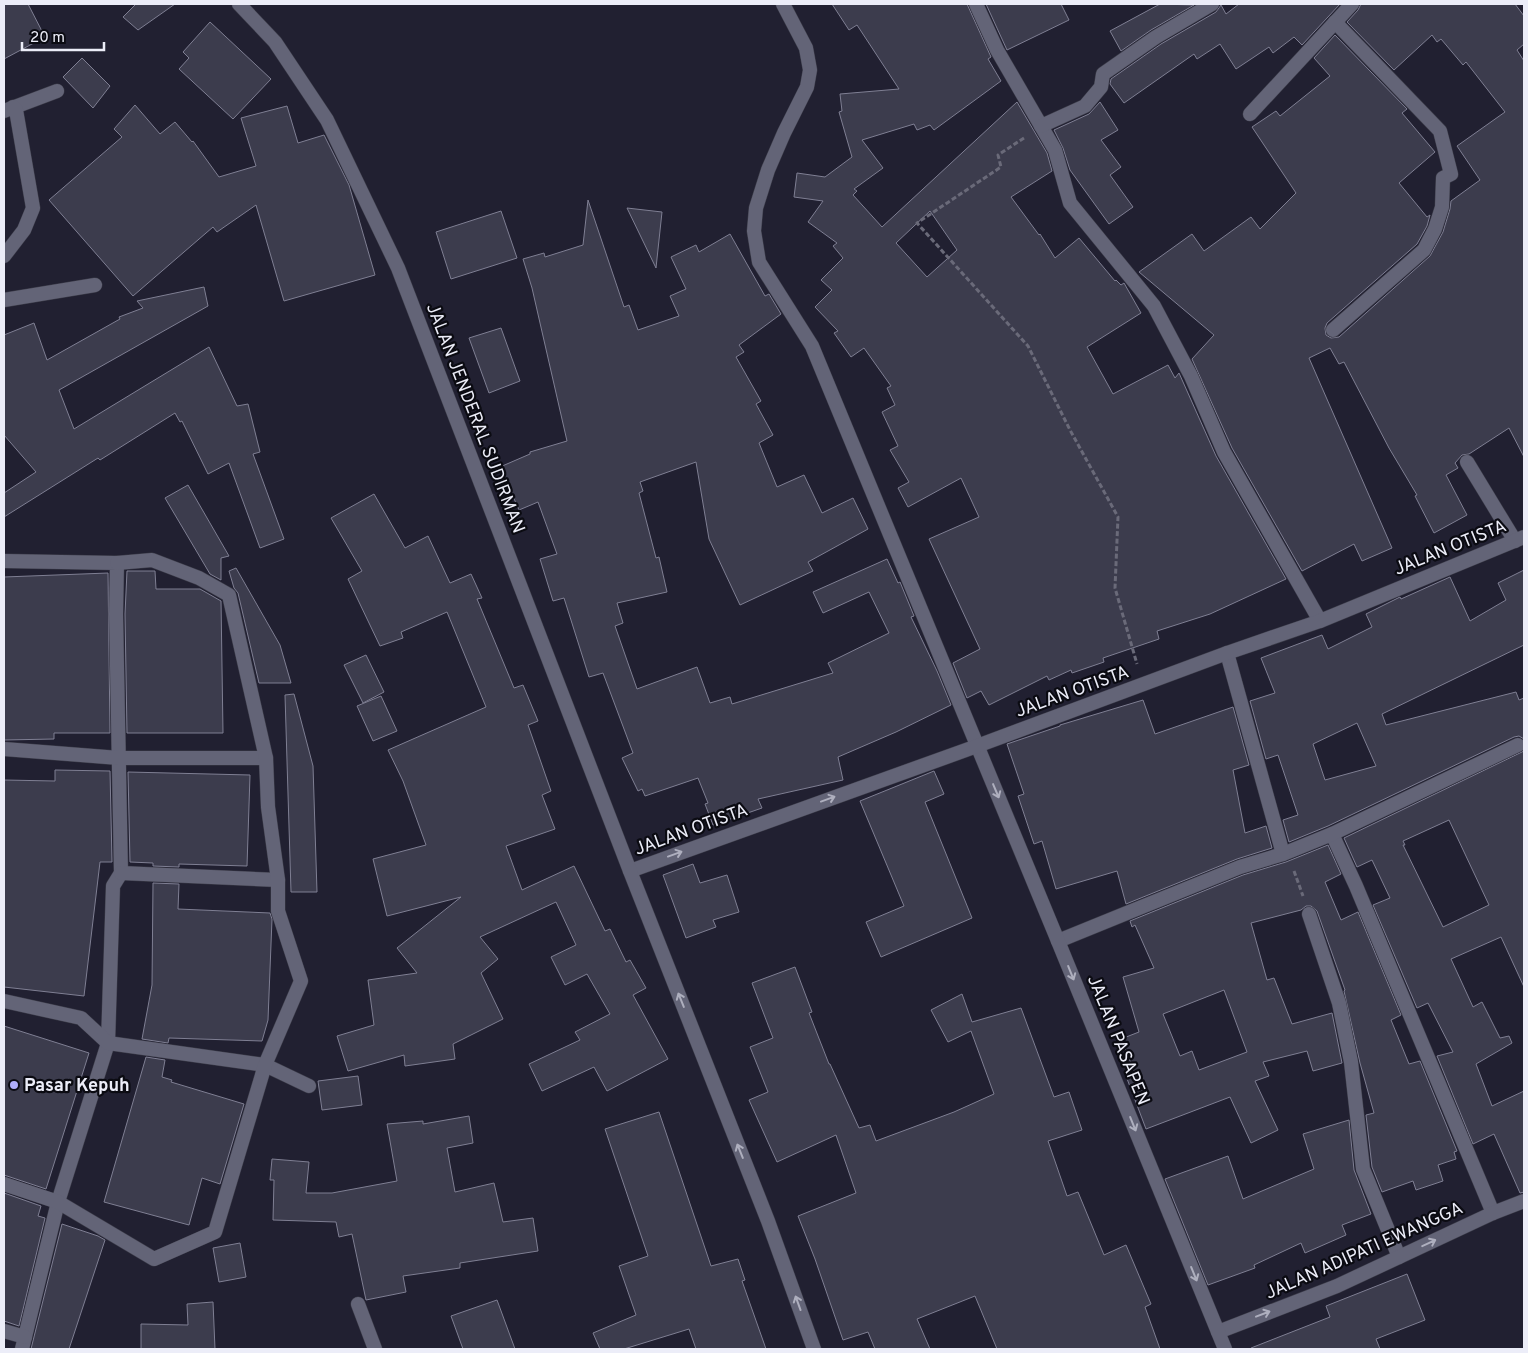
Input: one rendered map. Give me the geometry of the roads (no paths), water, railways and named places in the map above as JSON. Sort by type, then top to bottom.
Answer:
[{"type":"street","name":"JALAN JENDERAL SUDIRMAN","points":[[240,4],[275,42],[327,120],[398,268],[630,871],[768,1221],[814,1349]]},
{"type":"street","name":"JALAN PASAPEN","points":[[783,4],[806,48],[810,70],[807,87],[768,170],[756,208],[754,230],[759,262],[812,346],[1225,1349]]},
{"type":"street","points":[[976,4],[997,50],[1055,150],[1070,203],[1154,306],[1191,376],[1224,452],[1320,621]]},
{"type":"street","points":[[1041,126],[1085,106],[1101,87],[1103,74],[1156,37],[1212,4]]},
{"type":"street","points":[[1250,114],[1352,4]]},
{"type":"street","points":[[1333,330],[1424,250],[1435,228],[1442,207],[1444,178],[1451,174],[1440,131],[1335,22]]},
{"type":"street","points":[[9,109],[57,91]]},
{"type":"street","points":[[4,256],[24,230],[33,208],[16,110],[9,109]]},
{"type":"street","points":[[4,300],[95,285]]},
{"type":"street","points":[[1467,462],[1520,539]]},
{"type":"street","name":"JALAN OTISTA","points":[[630,871],[977,746],[1227,653],[1320,621],[1520,539]]},
{"type":"street","points":[[4,561],[117,563],[152,560],[199,578],[228,595],[266,758],[268,807],[278,880],[278,910],[301,981],[214,1232],[154,1259],[58,1202],[4,1184]]},
{"type":"street","points":[[4,1331],[23,1343],[58,1202],[108,1042],[114,886],[121,873],[116,614],[117,563]]},
{"type":"street","points":[[1227,653],[1285,853]]},
{"type":"street","points":[[1058,941],[1240,866],[1285,853],[1332,834],[1518,746]]},
{"type":"street","points":[[4,749],[119,758],[266,758]]},
{"type":"street","points":[[1332,834],[1356,886],[1493,1213]]},
{"type":"street","points":[[121,873],[278,880]]},
{"type":"street","points":[[1308,914],[1339,1003],[1352,1062],[1363,1169],[1399,1257]]},
{"type":"street","points":[[4,1001],[81,1018],[108,1042],[272,1068],[305,1085]]},
{"type":"street","name":"JALAN ADIPATI EWANGGA","points":[[1218,1332],[1337,1286],[1493,1213],[1524,1201]]},
{"type":"street","points":[[358,1304],[375,1349]]},
{"type":"place","name":"Pasar Kepuh","points":[[14,1085]]}]
